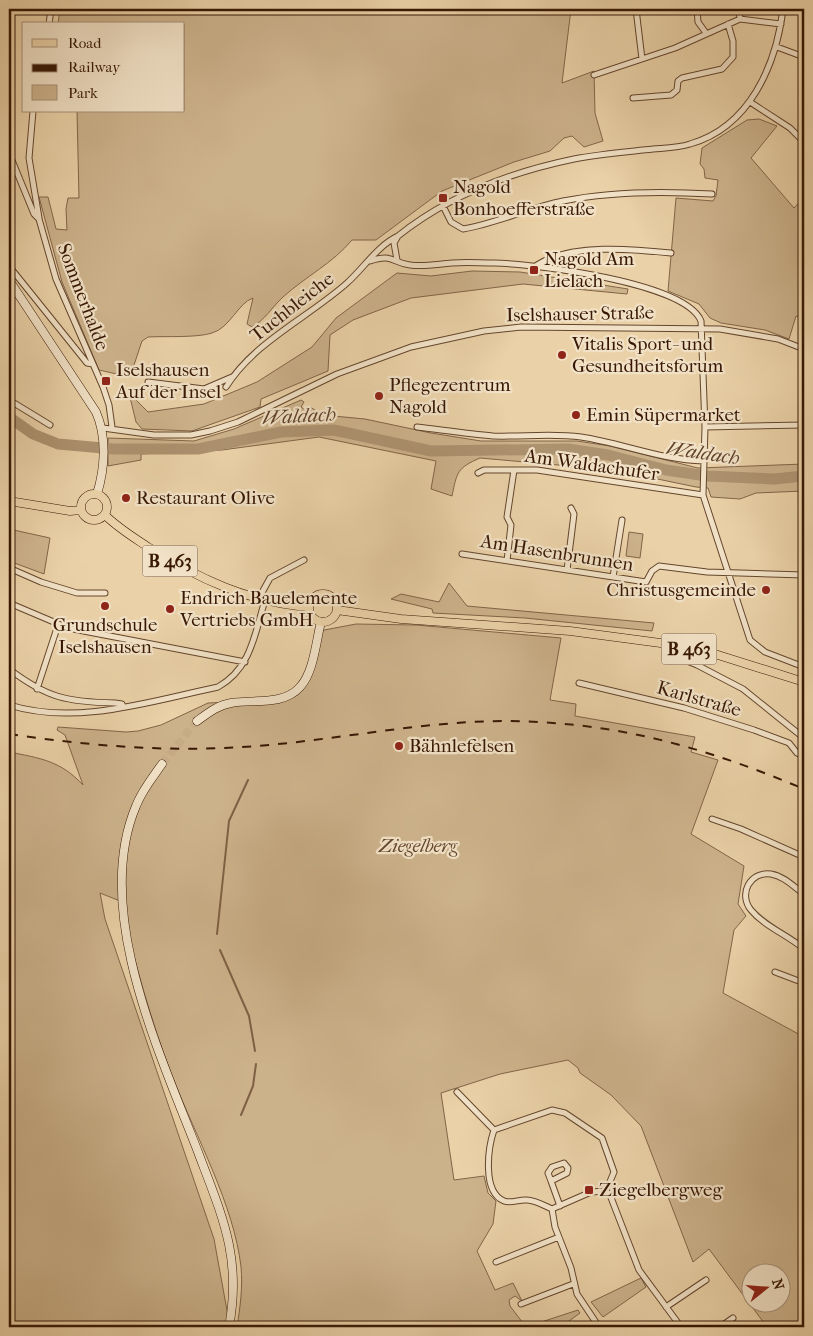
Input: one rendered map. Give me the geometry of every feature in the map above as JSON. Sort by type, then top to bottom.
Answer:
[{"type":"main road","points":[[97,494],[106,503],[105,516],[98,520],[89,520],[80,510],[85,497],[97,494]]},
{"type":"main road","points":[[9,501],[70,511],[80,510]]},
{"type":"main road","name":"B 463","points":[[105,516],[134,538],[208,582],[262,599],[309,607]]},
{"type":"main road","points":[[325,594],[336,601],[337,610],[333,618],[320,622],[311,615],[309,607],[313,598],[325,594]]},
{"type":"main road","name":"B 463","points":[[337,610],[401,619],[570,631],[668,644],[718,655],[804,682]]},
{"type":"street","points":[[49,22],[51,9]]},
{"type":"street","points":[[636,9],[642,59]]},
{"type":"street","points":[[697,9],[698,22],[706,33]]},
{"type":"street","points":[[739,9],[740,19]]},
{"type":"street","name":"Tuchbleiche","points":[[148,382],[204,389],[232,376],[273,340],[328,300],[370,261],[384,244],[442,206],[481,188],[554,164],[600,154],[690,145],[720,131],[737,118],[763,81],[777,48],[783,9]]},
{"type":"street","points":[[594,75],[675,48],[740,19],[781,24]]},
{"type":"street","points":[[633,98],[671,95],[677,90],[678,81],[682,78],[722,69],[733,57],[733,42],[728,24]]},
{"type":"street","points":[[777,48],[804,57]]},
{"type":"street","points":[[750,102],[790,128],[804,142]]},
{"type":"street","points":[[32,112],[29,158],[39,219]]},
{"type":"street","name":"Sommerhalde","points":[[9,152],[34,214],[39,219],[56,279],[94,364],[109,405],[108,428]]},
{"type":"street","points":[[442,206],[451,222],[463,229],[536,208],[593,197],[647,191],[712,194]]},
{"type":"street","points":[[398,236],[394,243],[398,260]]},
{"type":"street","points":[[537,265],[545,260],[600,248],[671,253]]},
{"type":"street","points":[[370,261],[387,257],[409,265],[454,262],[537,265],[608,278],[666,295],[694,309],[701,321],[705,427],[703,495],[750,640],[765,652],[804,667]]},
{"type":"street","points":[[9,266],[87,364],[94,364]]},
{"type":"street","points":[[9,280],[108,428],[97,494]]},
{"type":"street","name":"Iselshauser Straße","points":[[108,428],[154,435],[191,435],[210,431],[265,411],[337,374],[410,347],[484,332],[521,327],[701,328],[750,333],[778,339],[804,348]]},
{"type":"street","name":"Tuchbleiche","points":[[226,386],[232,376]]},
{"type":"street","points":[[9,400],[50,426]]},
{"type":"street","points":[[705,427],[804,425]]},
{"type":"street","points":[[417,427],[492,436],[579,437],[606,442],[647,454],[685,461],[704,461]]},
{"type":"street","name":"Am Waldachufer","points":[[478,473],[484,470],[537,470],[703,495]]},
{"type":"street","points":[[507,561],[511,524],[507,517],[514,470]]},
{"type":"street","points":[[567,570],[574,514],[571,508]]},
{"type":"street","points":[[613,576],[622,520]]},
{"type":"street","name":"Am Hasenbrunnen","points":[[462,554],[646,582],[652,571],[659,566],[728,572]]},
{"type":"street","points":[[9,705],[34,710],[82,714],[218,687],[231,680],[245,662],[262,599],[270,578],[304,560]]},
{"type":"street","points":[[9,568],[41,582],[77,593],[105,593]]},
{"type":"street","points":[[728,572],[804,575]]},
{"type":"street","points":[[9,603],[58,626],[245,662]]},
{"type":"street","points":[[198,721],[209,712],[229,703],[275,700],[289,696],[301,687],[306,676],[320,622]]},
{"type":"street","points":[[37,689],[58,626]]},
{"type":"street","points":[[668,644],[669,654],[697,665],[743,689],[804,738]]},
{"type":"street","points":[[9,669],[37,689],[65,699],[115,703],[122,704],[123,707]]},
{"type":"street","name":"Karlstraße","points":[[579,683],[684,708],[754,730],[789,743],[797,752],[804,756]]},
{"type":"street","points":[[162,764],[136,806],[127,835],[122,874],[122,902],[140,995],[152,1033],[226,1225],[234,1269],[235,1289],[229,1327]]},
{"type":"street","points":[[712,819],[741,828],[804,857]]},
{"type":"street","points":[[804,894],[779,877],[770,874],[754,878],[749,882],[745,893],[750,910],[764,922],[804,949]]},
{"type":"street","points":[[775,972],[804,984]]},
{"type":"street","points":[[457,1092],[494,1130]]},
{"type":"street","points":[[494,1130],[552,1110],[565,1114],[602,1138],[614,1172],[606,1191]]},
{"type":"street","points":[[494,1130],[488,1147],[490,1181],[496,1196],[506,1202],[528,1200],[552,1210],[591,1192],[606,1191]]},
{"type":"street","points":[[551,1181],[560,1206]]},
{"type":"street","points":[[606,1191],[610,1195],[639,1270],[680,1327]]},
{"type":"street","points":[[552,1210],[559,1238],[571,1268],[573,1284],[577,1294],[599,1327]]},
{"type":"street","points":[[496,1262],[559,1238]]},
{"type":"street","points":[[666,1307],[706,1280]]},
{"type":"street","points":[[521,1304],[573,1284]]},
{"type":"street","points":[[720,1327],[733,1318]]},
{"type":"green space","points":[[60,9],[571,9],[562,83],[594,71],[595,113],[603,141],[584,147],[572,136],[564,138],[550,151],[514,162],[442,191],[376,240],[352,240],[328,263],[283,297],[265,317],[252,327],[247,324],[253,298],[243,305],[224,326],[212,333],[190,336],[148,337],[142,341],[130,377],[99,370],[62,282],[39,197],[48,197],[56,229],[67,230],[66,209],[68,198],[79,198],[77,112],[185,112],[185,22],[58,22]]},
{"type":"green space","points":[[759,119],[777,126],[751,158],[794,208],[804,197],[804,319],[796,316],[789,339],[765,330],[721,323],[710,318],[699,304],[668,291],[676,198],[713,201],[716,196],[718,180],[705,178],[704,169],[700,164],[702,148],[747,120]]},
{"type":"green space","points":[[472,271],[520,272],[628,289],[627,294],[523,284],[411,298],[353,320],[330,335],[328,371],[261,399],[260,407],[192,431],[142,429],[136,422],[129,393],[148,412],[204,404],[257,382],[312,347],[336,318],[397,273],[431,276]]},
{"type":"green space","points":[[301,400],[304,402],[301,407],[307,411],[310,407],[323,415],[365,419],[481,441],[577,441],[610,446],[698,468],[804,464],[804,491],[756,493],[740,499],[711,497],[708,488],[614,470],[480,458],[462,468],[459,472],[452,496],[431,489],[436,461],[319,437],[222,450],[141,454],[141,460],[108,466],[108,438],[194,441],[234,429]]},
{"type":"green space","points":[[9,529],[50,538],[44,574],[9,561]]},
{"type":"green space","points":[[629,532],[643,534],[640,558],[626,556]]},
{"type":"green space","points":[[449,583],[467,606],[654,623],[652,631],[525,618],[433,613],[432,609],[391,599],[401,594],[439,602]]},
{"type":"green space","name":"Ziegelberg","points":[[356,624],[416,625],[561,638],[550,700],[576,704],[575,716],[695,737],[691,752],[718,760],[691,834],[744,866],[738,904],[746,916],[734,930],[723,993],[804,1037],[804,1327],[767,1327],[757,1314],[790,1314],[790,1264],[740,1264],[740,1291],[709,1249],[693,1262],[641,1126],[611,1095],[580,1073],[578,1068],[568,1060],[500,1074],[441,1093],[454,1180],[484,1176],[488,1193],[496,1201],[493,1224],[477,1251],[495,1290],[513,1283],[522,1301],[515,1296],[509,1300],[510,1306],[526,1327],[237,1327],[242,1275],[231,1220],[213,1171],[182,1101],[157,1034],[120,901],[100,893],[105,919],[214,1239],[230,1327],[9,1327],[9,752],[40,759],[58,766],[75,777],[83,785],[65,735],[57,730],[58,727],[126,732],[138,731],[161,725],[208,703],[275,700],[301,687],[319,631]]},
{"type":"green space","points":[[641,1278],[646,1287],[603,1317],[591,1302]]},
{"type":"green space","points":[[578,1310],[580,1313],[561,1327],[526,1327]]},
{"type":"waterway","name":"Waldach","points":[[9,417],[33,434],[58,444],[114,449],[198,449],[281,432],[334,430],[431,451],[568,449],[608,455],[666,470],[707,476],[774,479],[804,476]]},
{"type":"waterway","points":[[217,934],[229,821],[248,780]]},
{"type":"waterway","points":[[220,950],[249,1016],[255,1051]]},
{"type":"waterway","points":[[241,1115],[253,1086],[256,1064]]},
{"type":"tunnel","points":[[162,764],[197,721]]},
{"type":"railway","points":[[9,734],[101,745],[194,749],[291,743],[467,722],[538,722],[608,729],[674,744],[739,764],[804,789]]},
{"type":"place","name":"Nagold Bonhoefferstraße","points":[[443,198]]},
{"type":"place","name":"Nagold Am Lielach","points":[[534,270]]},
{"type":"place","name":"Vitalis Sport- und Gesundheitsforum","points":[[562,355]]},
{"type":"place","name":"Iselshausen Auf der Insel","points":[[106,381]]},
{"type":"place","name":"Pflegezentrum Nagold","points":[[379,396]]},
{"type":"place","name":"Emin Süpermarket","points":[[576,415]]},
{"type":"place","name":"Restaurant Olive","points":[[126,498]]},
{"type":"place","name":"Christusgemeinde","points":[[766,590]]},
{"type":"place","name":"Grundschule Iselshausen","points":[[105,606]]},
{"type":"place","name":"Endrich Bauelemente Vertriebs GmbH","points":[[170,609]]},
{"type":"place","name":"Bähnlefelsen","points":[[399,746]]},
{"type":"place","name":"Ziegelbergweg","points":[[589,1190]]}]
